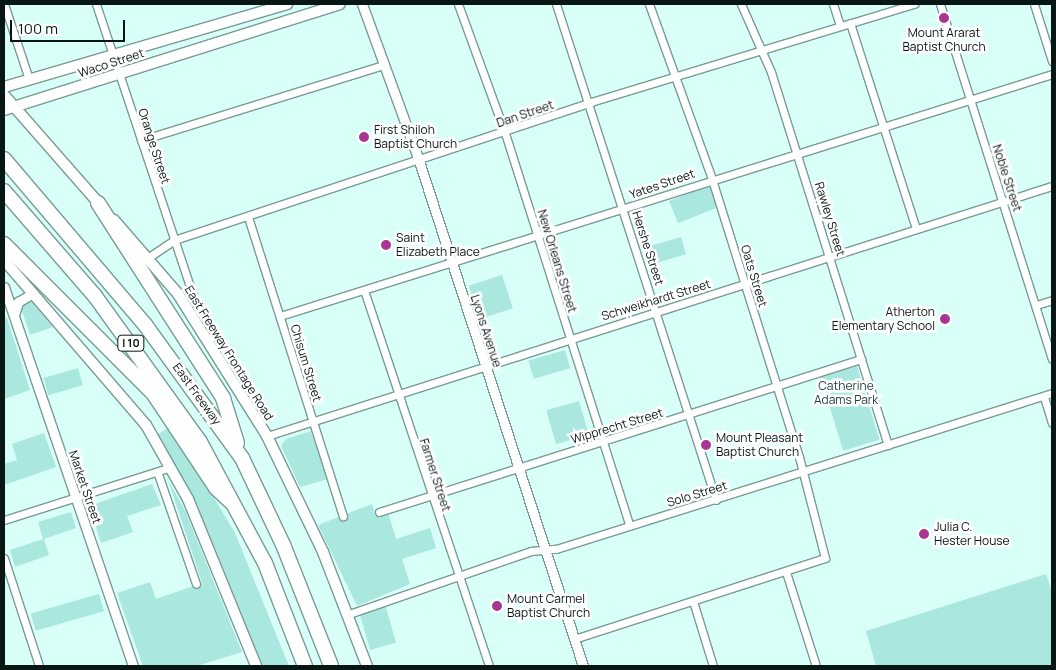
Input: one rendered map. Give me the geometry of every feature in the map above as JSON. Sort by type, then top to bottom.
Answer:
[{"type":"highway","name":"East Freeway","points":[[4,158],[146,326],[242,458],[288,555],[331,666]]},
{"type":"highway","name":"East Freeway","points":[[4,191],[95,296],[157,378],[240,510],[279,594],[305,666]]},
{"type":"highway","points":[[98,204],[223,398],[242,458]]},
{"type":"highway","points":[[4,244],[127,364],[170,415],[216,488],[240,510]]},
{"type":"main road","name":"Waco Street","points":[[4,87],[112,52],[236,20],[287,4]]},
{"type":"main road","name":"Waco Street","points":[[9,108],[340,4]]},
{"type":"main road","points":[[236,20],[240,35]]},
{"type":"main road","name":"East Freeway Frontage Road","points":[[4,95],[9,108],[150,257],[206,336],[267,436],[349,614],[367,666]]},
{"type":"main road","points":[[4,260],[127,400],[171,467],[256,666]]},
{"type":"street","points":[[4,4],[29,79]]},
{"type":"street","name":"Orange Street","points":[[96,4],[192,294]]},
{"type":"street","name":"Lyons Avenue","points":[[362,4],[419,161],[516,468],[583,666]]},
{"type":"street","name":"New Orleans Street","points":[[458,4],[505,132],[630,526]]},
{"type":"street","name":"Hershe Street","points":[[556,4],[591,102],[716,500]]},
{"type":"street","name":"Oats Street","points":[[649,4],[712,179],[804,472],[825,558],[786,572]]},
{"type":"street","name":"Rawley Street","points":[[741,4],[759,50],[771,72],[830,255],[888,445]]},
{"type":"street","points":[[833,4],[840,26]]},
{"type":"street","name":"Dan Street","points":[[150,257],[174,240],[419,161],[591,102],[676,78],[759,50],[914,4]]},
{"type":"street","name":"Noble Street","points":[[940,4],[1052,359]]},
{"type":"street","points":[[1034,4],[1052,61]]},
{"type":"street","points":[[850,23],[916,228]]},
{"type":"street","points":[[141,140],[384,66]]},
{"type":"street","name":"Yates Street","points":[[280,316],[624,210],[712,179],[882,124],[1052,74]]},
{"type":"street","name":"Schweikhardt Street","points":[[267,436],[312,419],[570,338],[657,313],[830,255],[1052,186]]},
{"type":"street","name":"Chisum Street","points":[[248,217],[342,516]]},
{"type":"street","name":"Market Street","points":[[4,287],[133,666]]},
{"type":"street","name":"Farmer Street","points":[[364,290],[430,496],[489,666]]},
{"type":"street","points":[[14,315],[18,302],[33,293]]},
{"type":"street","points":[[1036,305],[1052,300]]},
{"type":"street","name":"Wipprecht Street","points":[[378,512],[516,468],[604,443],[861,359]]},
{"type":"street","name":"Solo Street","points":[[349,614],[456,574],[716,500],[1052,393]]},
{"type":"street","points":[[1044,397],[1052,423]]},
{"type":"street","points":[[4,520],[158,474],[171,467]]},
{"type":"street","points":[[158,474],[196,584]]},
{"type":"street","points":[[4,558],[39,666]]},
{"type":"street","points":[[574,640],[786,572],[816,666]]},
{"type":"street","points":[[693,601],[713,666]]},
{"type":"green space","points":[[709,185],[718,207],[678,223],[669,201]]},
{"type":"green space","points":[[681,237],[686,254],[652,264],[647,247]]},
{"type":"green space","points":[[502,275],[513,308],[480,319],[469,286]]},
{"type":"green space","points":[[29,300],[53,327],[30,335],[20,305]]},
{"type":"green space","points":[[7,318],[30,390],[4,399],[4,319]]},
{"type":"green space","points":[[565,350],[570,368],[534,379],[528,360]]},
{"type":"green space","name":"Catherine Adams Park","points":[[857,366],[880,440],[843,451],[821,377]]},
{"type":"green space","points":[[78,368],[83,385],[48,395],[43,378]]},
{"type":"green space","points":[[579,401],[589,435],[556,444],[546,410]]},
{"type":"green space","points":[[171,426],[235,533],[289,666],[261,666],[192,496],[158,434]]},
{"type":"green space","points":[[311,431],[328,479],[300,487],[281,446],[286,439]]},
{"type":"green space","points":[[44,433],[56,467],[4,485],[4,464],[17,460],[12,444]]},
{"type":"green space","points":[[168,480],[185,510],[242,652],[197,666],[143,666],[117,593],[150,582],[156,599],[202,583]]},
{"type":"green space","points":[[152,484],[161,505],[127,516],[133,532],[101,543],[89,506]]},
{"type":"green space","points":[[372,504],[376,517],[388,513],[396,539],[430,528],[436,548],[402,559],[410,584],[357,606],[318,525]]},
{"type":"green space","points":[[71,512],[76,528],[44,539],[49,555],[15,567],[10,550],[43,539],[38,522]]},
{"type":"green space","points":[[1046,574],[1052,592],[1052,666],[876,666],[866,631]]},
{"type":"green space","points":[[99,594],[104,611],[36,631],[31,614]]},
{"type":"green space","points":[[385,604],[396,642],[370,650],[359,611]]},
{"type":"place","name":"Mount Ararat Baptist Church","points":[[944,18]]},
{"type":"place","name":"First Shiloh Baptist Church","points":[[364,137]]},
{"type":"place","name":"Saint Elizabeth Place","points":[[386,245]]},
{"type":"place","name":"Atherton Elementary School","points":[[945,319]]},
{"type":"place","name":"Mount Pleasant Baptist Church","points":[[706,445]]},
{"type":"place","name":"Julia C. Hester House","points":[[924,534]]},
{"type":"place","name":"Mount Carmel Baptist Church","points":[[497,606]]}]
